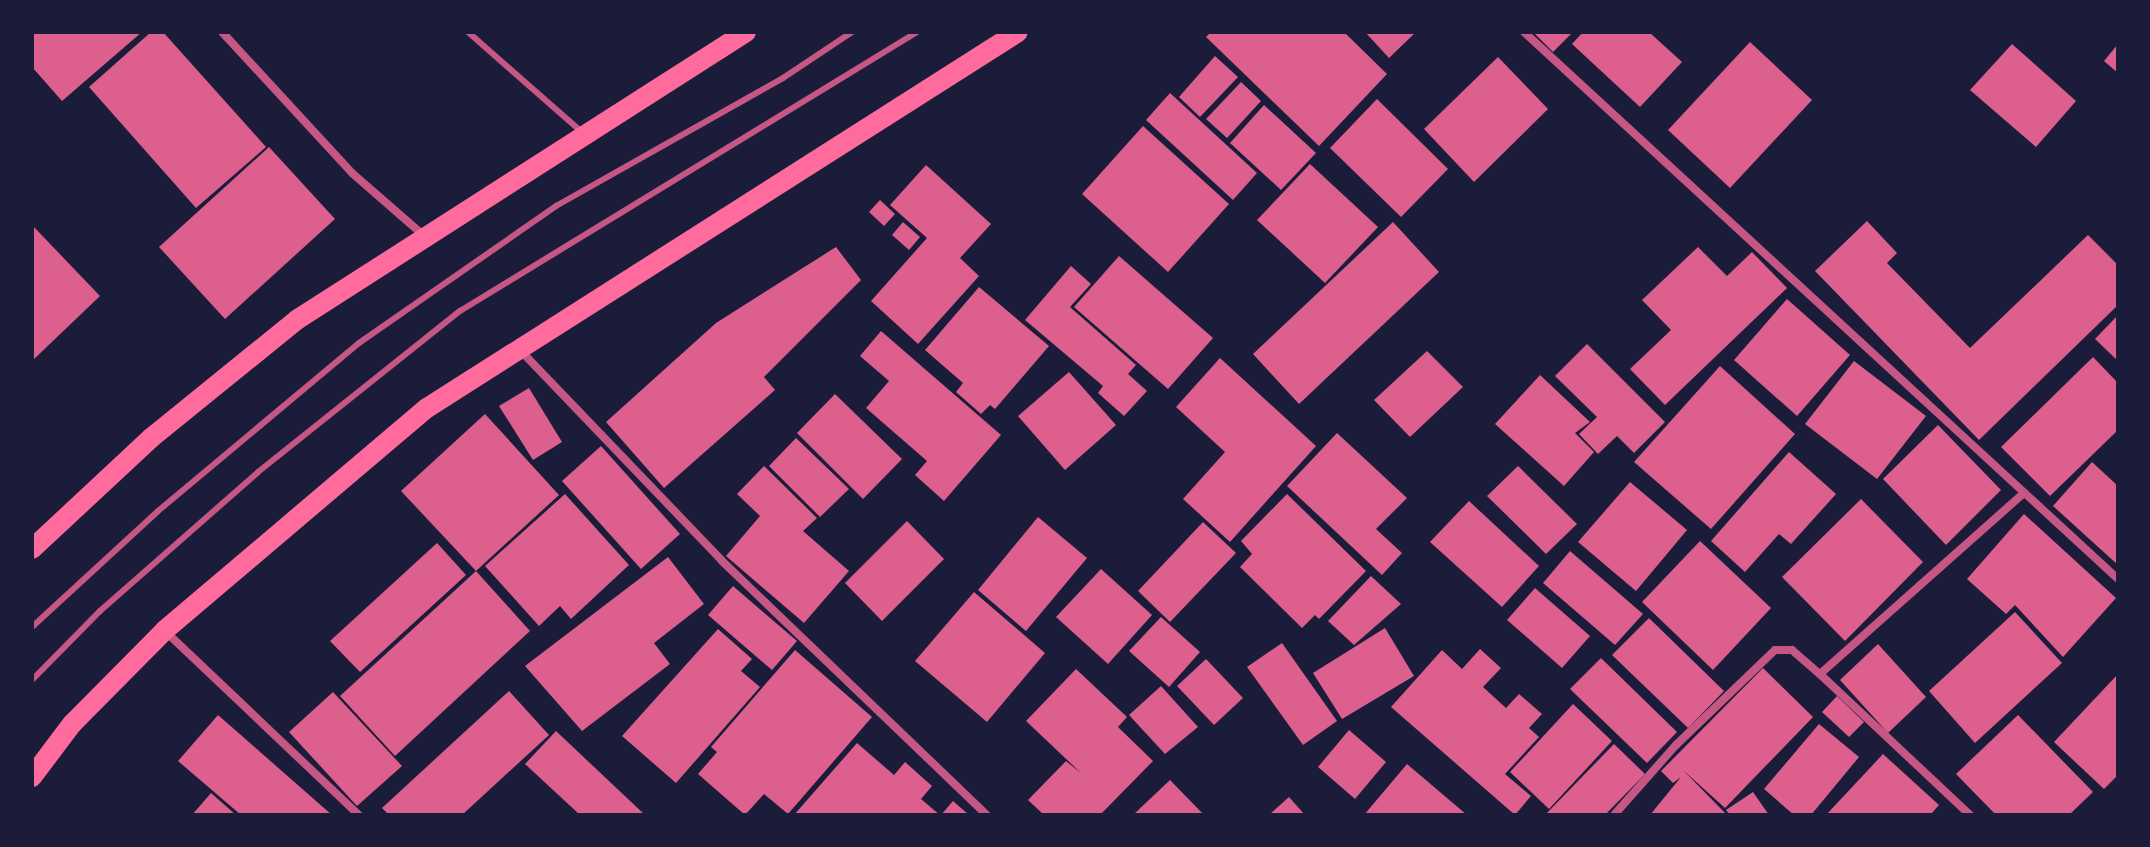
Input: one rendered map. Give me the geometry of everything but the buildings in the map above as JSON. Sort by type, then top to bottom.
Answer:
[{"type":"main road","points":[[32,549],[151,438],[298,319],[423,235],[746,32]]},
{"type":"main road","points":[[32,777],[72,724],[165,630],[427,408],[517,347],[1018,32]]},
{"type":"street","points":[[222,32],[352,173],[423,235]]},
{"type":"street","points":[[1524,32],[2118,579]]},
{"type":"street","points":[[517,347],[722,561],[987,815]]},
{"type":"street","points":[[1820,674],[2024,493]]},
{"type":"street","points":[[165,630],[359,815]]},
{"type":"street","points":[[1614,815],[1676,745],[1775,650],[1792,650],[1970,815]]},
{"type":"lane","points":[[468,32],[583,133]]},
{"type":"lane","points":[[32,627],[158,511],[359,343],[556,206],[783,78],[852,32]]},
{"type":"lane","points":[[32,680],[100,611],[258,472],[460,311],[917,32]]}]
